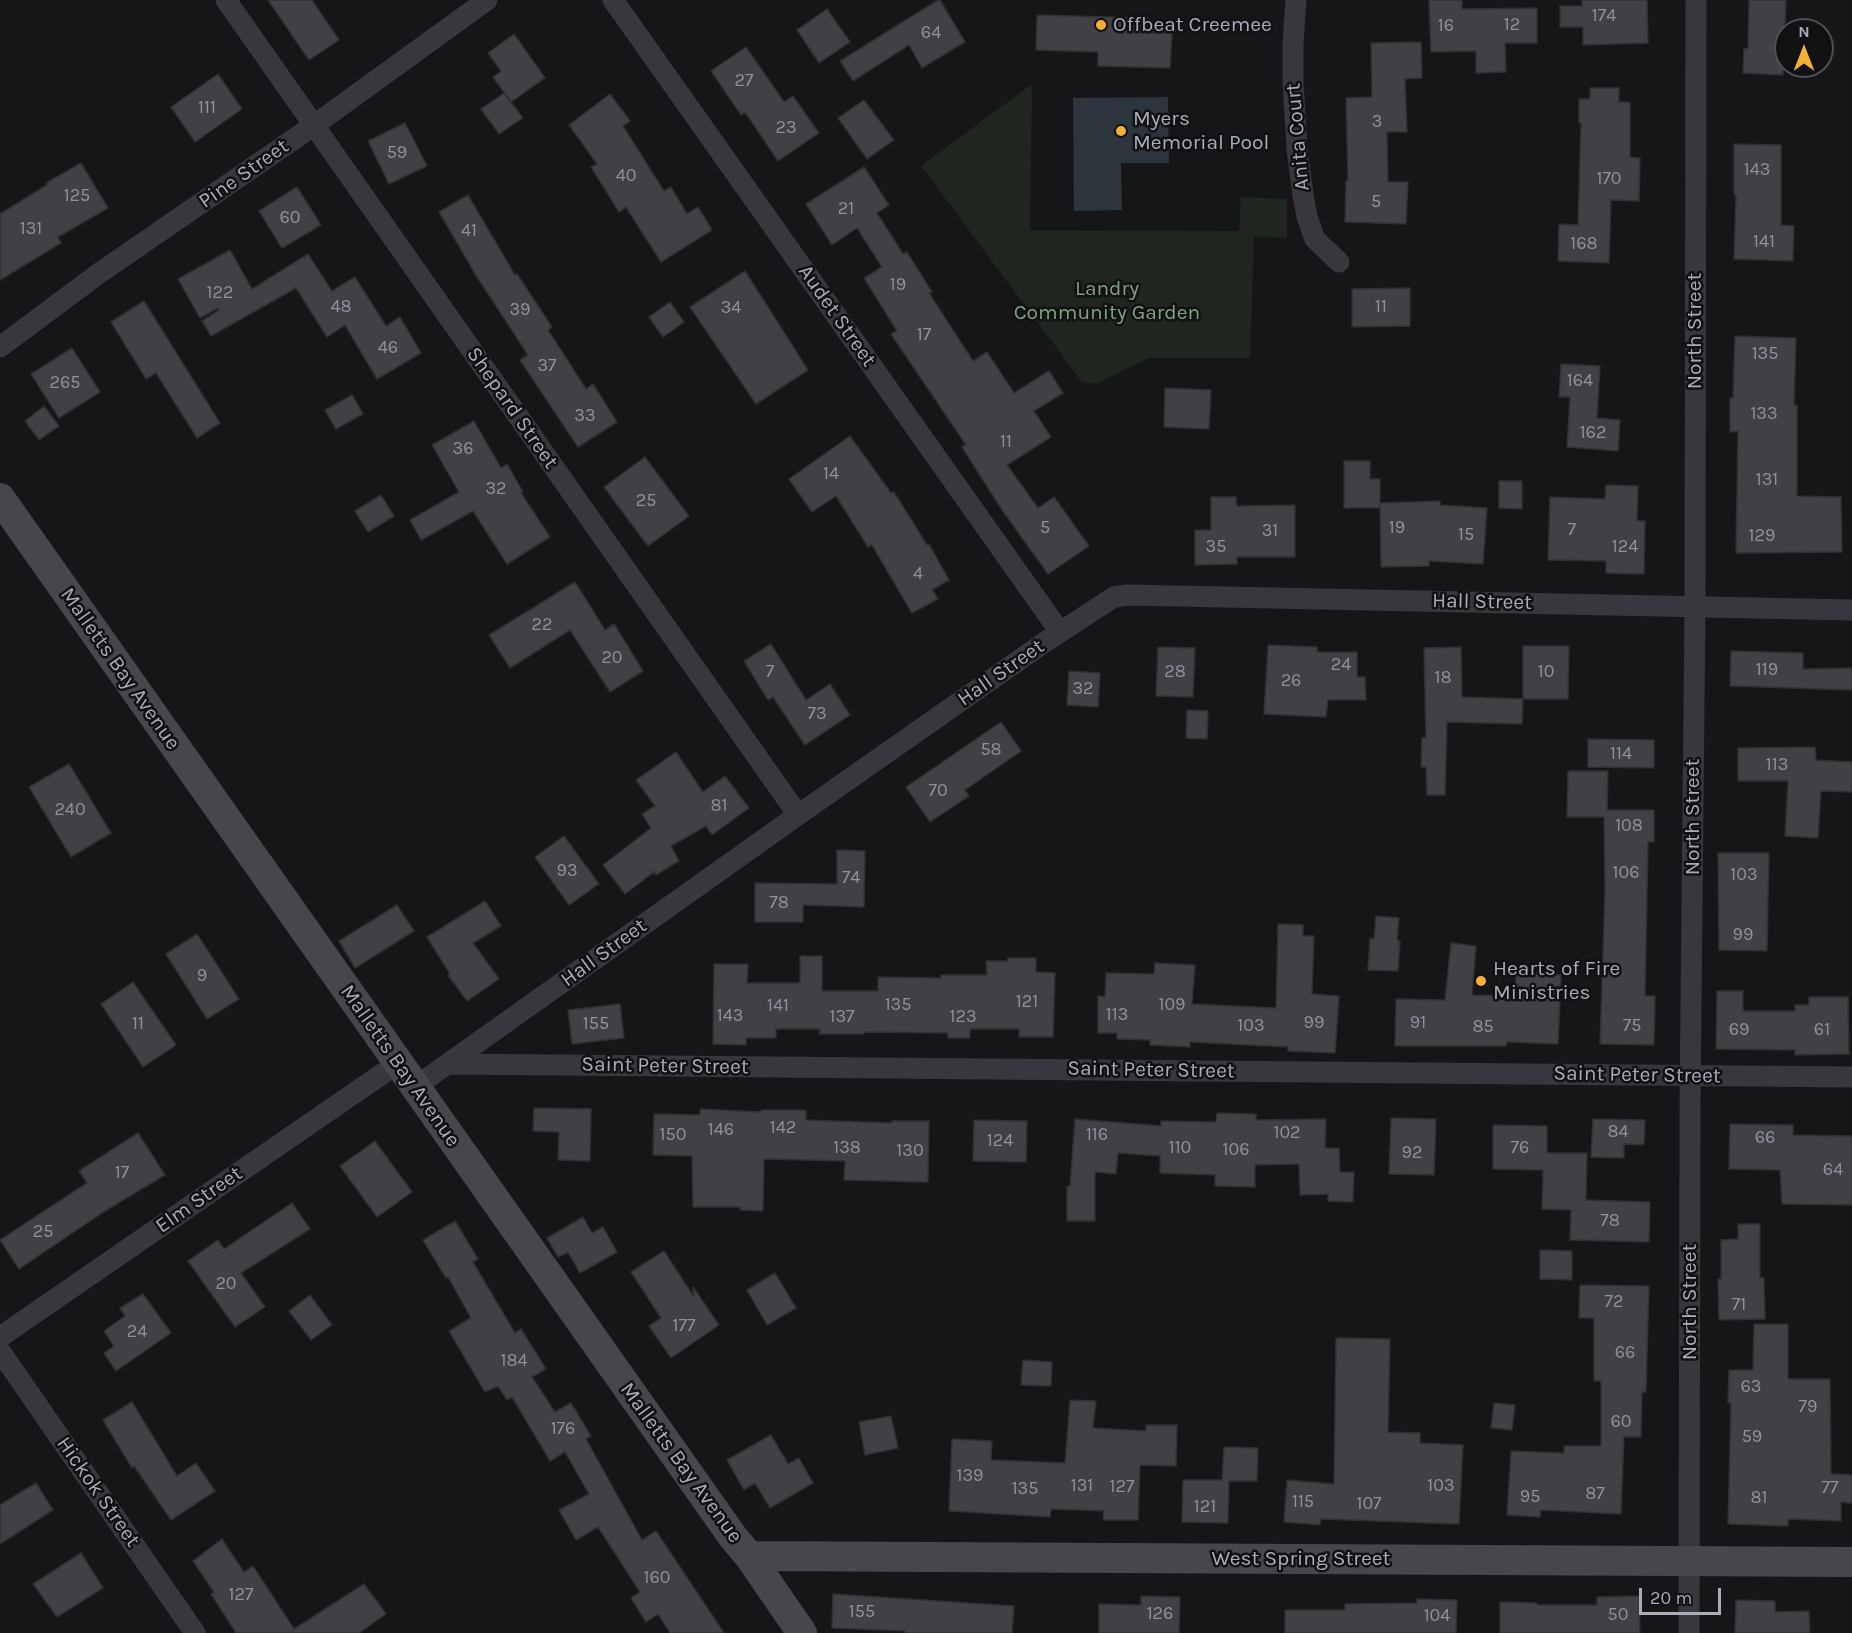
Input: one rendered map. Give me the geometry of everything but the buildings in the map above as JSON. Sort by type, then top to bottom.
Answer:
[{"type":"street","name":"Shepard Street","points":[[226,0],[798,815]]},
{"type":"street","name":"Pine Street","points":[[0,347],[98,274],[313,126],[487,0]]},
{"type":"street","name":"Audet Street","points":[[614,0],[1060,632]]},
{"type":"street","name":"Anita Court","points":[[1296,0],[1293,81],[1297,149],[1303,195],[1307,217],[1315,239],[1339,262]]},
{"type":"street","name":"North Street","points":[[1689,1633],[1696,0]]},
{"type":"street","name":"Malletts Bay Avenue","points":[[0,498],[802,1633]]},
{"type":"street","name":"Hall Street","points":[[416,1087],[798,815],[1060,632],[1114,597],[1127,595],[1852,610]]},
{"type":"street","name":"Elm Street","points":[[0,1337],[398,1063]]},
{"type":"street","name":"Saint Peter Street","points":[[449,1064],[1852,1077]]},
{"type":"street","name":"Hickok Street","points":[[0,1352],[195,1633]]},
{"type":"street","name":"West Spring Street","points":[[749,1556],[1852,1562]]},
{"type":"green space","name":"Landry Community Garden","points":[[1032,84],[1030,230],[1239,231],[1241,197],[1287,199],[1287,238],[1254,237],[1250,358],[1149,358],[1096,384],[1082,382],[921,166]]},
{"type":"shaded area","name":"Myers Memorial Pool","points":[[1168,97],[1169,163],[1121,163],[1122,210],[1074,211],[1073,98]]},
{"type":"place","name":"Offbeat Creemee","points":[[1101,25]]},
{"type":"place","name":"Myers Memorial Pool","points":[[1121,131]]},
{"type":"place","name":"Hearts of Fire Ministries","points":[[1481,981]]}]
